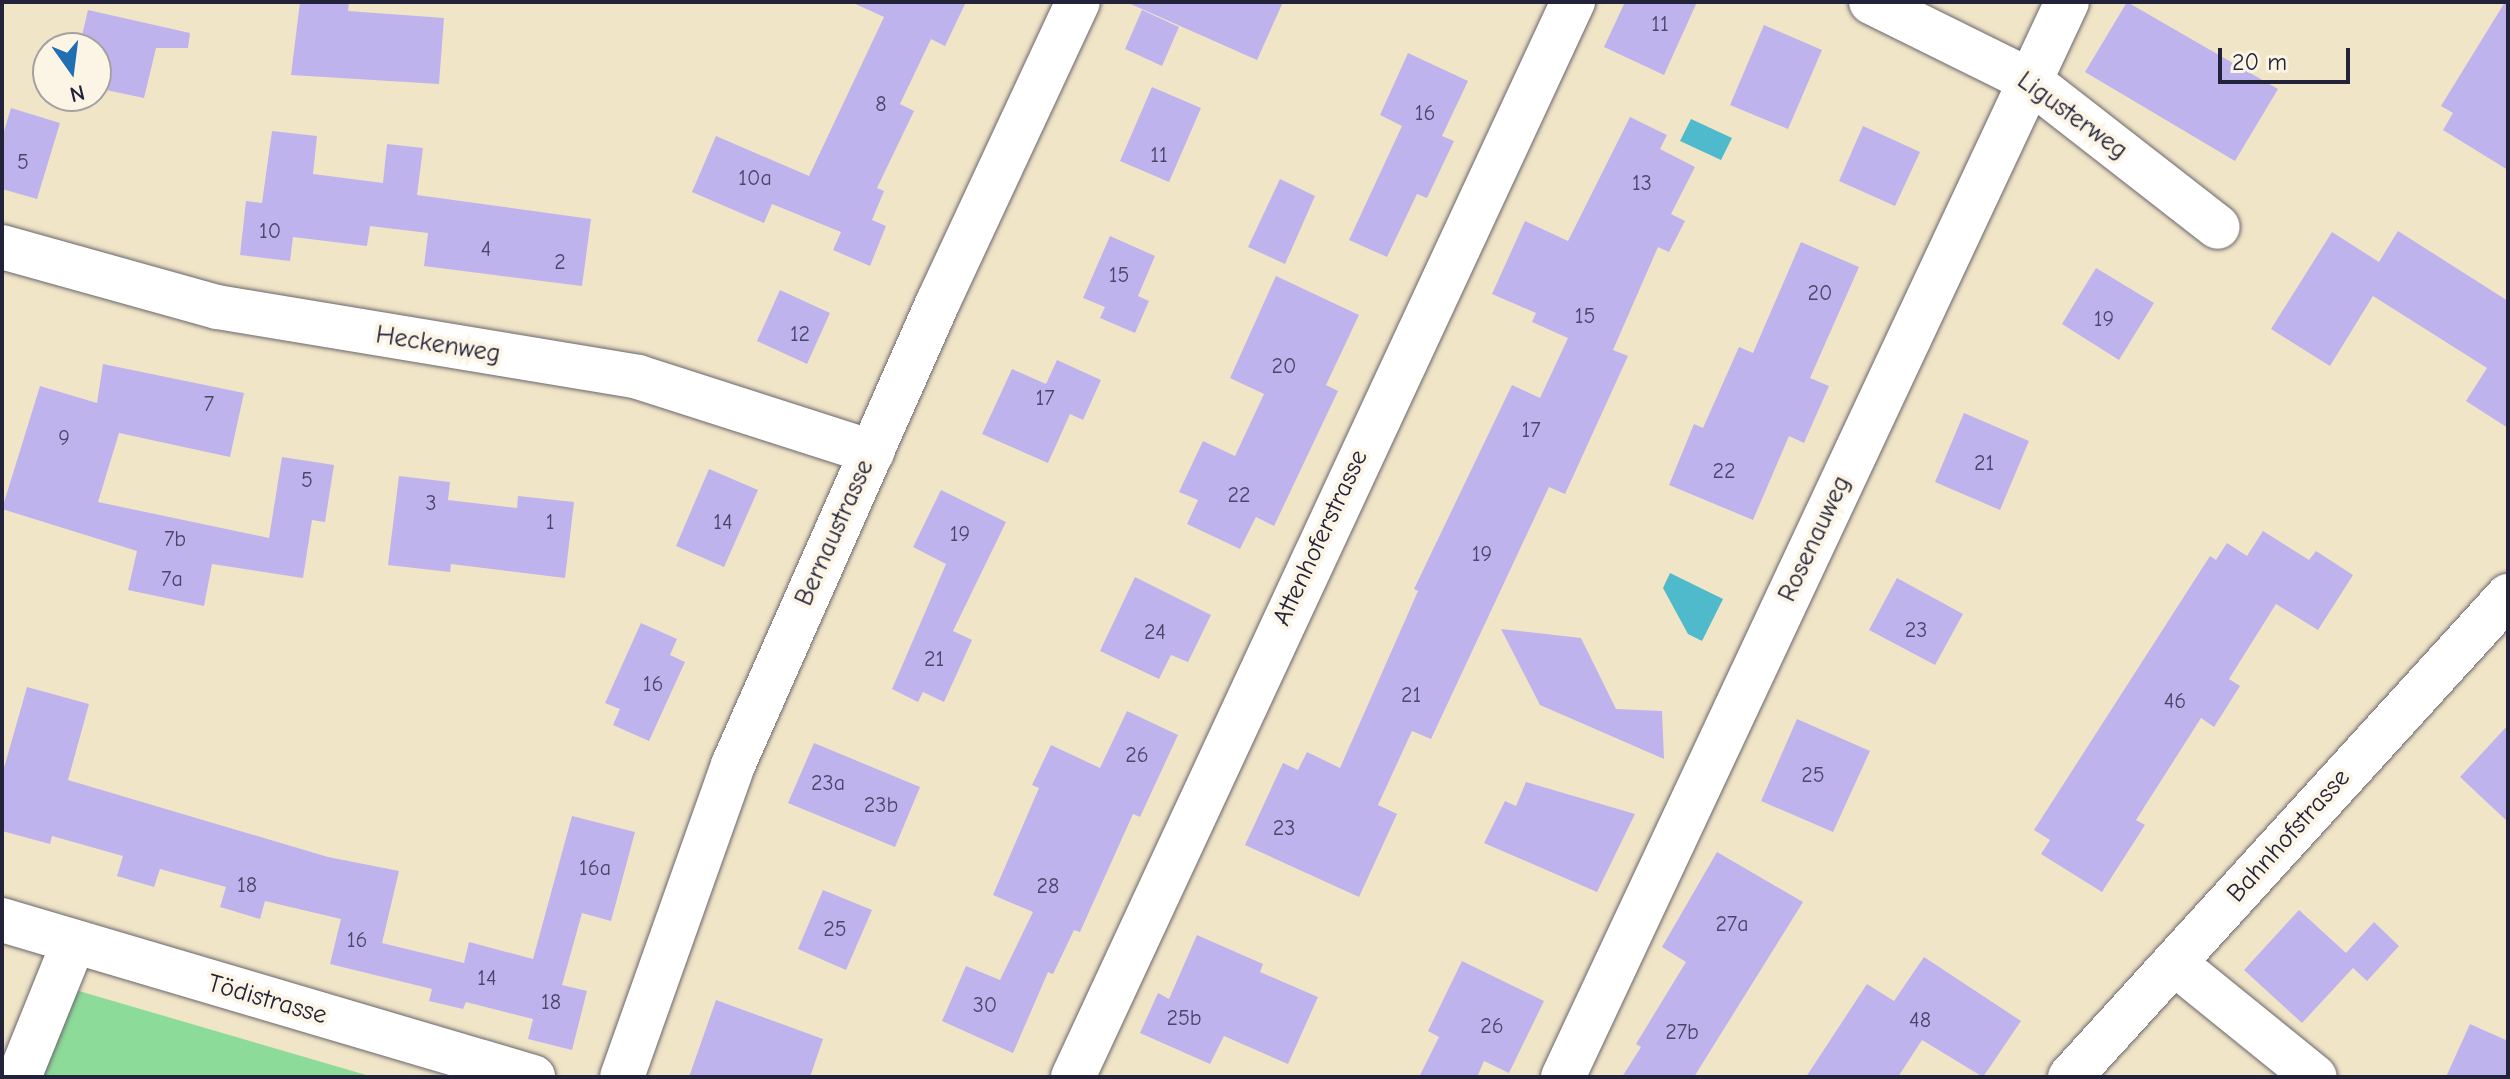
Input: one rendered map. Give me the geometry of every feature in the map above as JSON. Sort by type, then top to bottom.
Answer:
[{"type":"street","name":"Bernaustrasse","points":[[622,1077],[733,765],[1078,2]]},
{"type":"street","name":"Attenhoferstrasse","points":[[1073,1077],[1573,2]]},
{"type":"street","name":"Ligusterweg","points":[[1871,2],[2029,80],[2218,227]]},
{"type":"street","name":"Rosenauweg","points":[[1563,1077],[2067,2]]},
{"type":"street","name":"Heckenweg","points":[[2,247],[217,307],[638,377],[872,452]]},
{"type":"street","name":"Bahnhofstrasse","points":[[2070,1077],[2508,596]]},
{"type":"street","name":"Tödistrasse","points":[[2,920],[73,944],[533,1077]]},
{"type":"street","points":[[20,1075],[73,944]]},
{"type":"street","points":[[2174,963],[2307,1073]]},
{"type":"green space","points":[[72,989],[373,1077],[30,1077]]},
{"type":"water","points":[[1691,119],[1732,138],[1721,160],[1680,141]]},
{"type":"water","points":[[1670,573],[1723,599],[1702,641],[1688,634],[1663,588]]},
{"type":"building","points":[[300,2],[349,2],[348,11],[444,18],[439,84],[291,75]]},
{"type":"building","points":[[851,2],[966,2],[945,46],[931,39],[900,104],[914,111],[877,188],[884,191],[872,220],[886,226],[870,266],[833,250],[841,232],[772,204],[764,223],[692,192],[716,136],[809,176],[884,17]]},
{"type":"building","points":[[1126,2],[1283,2],[1257,60]]},
{"type":"building","points":[[1625,2],[1697,2],[1664,75],[1604,47]]},
{"type":"building","points":[[2127,2],[2278,89],[2235,161],[2085,72]]},
{"type":"building","points":[[2505,2],[2508,2],[2508,170],[2443,130],[2453,113],[2441,106]]},
{"type":"building","points":[[88,10],[190,33],[188,48],[156,48],[144,98],[112,91],[112,32],[83,32]]},
{"type":"building","points":[[1142,10],[1179,27],[1162,66],[1125,49]]},
{"type":"building","points":[[1764,25],[1822,50],[1788,129],[1730,105]]},
{"type":"building","points":[[1408,53],[1468,81],[1442,136],[1454,141],[1427,198],[1417,194],[1387,257],[1349,240],[1402,126],[1380,115]]},
{"type":"building","points":[[1152,87],[1201,108],[1169,182],[1120,161]]},
{"type":"building","points":[[11,108],[60,123],[37,199],[2,189],[2,138]]},
{"type":"building","points":[[1630,117],[1667,135],[1660,149],[1695,167],[1671,214],[1685,221],[1669,252],[1658,247],[1613,350],[1628,356],[1565,494],[1549,487],[1431,739],[1412,731],[1378,805],[1397,814],[1359,897],[1245,845],[1283,763],[1298,770],[1307,752],[1340,768],[1418,591],[1414,589],[1512,385],[1540,398],[1568,338],[1532,322],[1536,313],[1492,294],[1525,221],[1568,241]]},
{"type":"building","points":[[1863,126],[1920,152],[1895,206],[1839,181]]},
{"type":"building","points":[[272,131],[317,136],[313,174],[383,183],[387,144],[423,148],[417,195],[591,219],[582,286],[424,266],[428,233],[370,226],[367,246],[293,237],[290,261],[240,255],[246,201],[262,203]]},
{"type":"building","points":[[1280,179],[1315,196],[1285,264],[1248,247]]},
{"type":"building","points":[[2398,231],[2508,301],[2508,428],[2466,401],[2487,368],[2373,296],[2330,366],[2271,329],[2332,232],[2379,262]]},
{"type":"building","points":[[1110,236],[1155,256],[1138,296],[1149,301],[1135,333],[1100,318],[1105,307],[1083,298]]},
{"type":"building","points":[[1801,242],[1859,267],[1810,378],[1829,386],[1804,443],[1789,436],[1753,520],[1669,485],[1694,424],[1703,428],[1739,347],[1753,353]]},
{"type":"building","points":[[2096,268],[2154,303],[2119,360],[2062,324]]},
{"type":"building","points":[[1276,276],[1359,315],[1326,385],[1338,391],[1274,526],[1256,517],[1240,549],[1187,524],[1198,500],[1179,492],[1203,441],[1235,456],[1264,394],[1230,378]]},
{"type":"building","points":[[780,290],[830,313],[807,364],[757,341]]},
{"type":"building","points":[[1057,360],[1101,380],[1083,420],[1070,414],[1048,463],[982,434],[1012,369],[1046,384]]},
{"type":"building","points":[[103,364],[244,393],[230,457],[119,433],[98,502],[269,538],[282,457],[334,465],[325,522],[312,520],[303,578],[212,564],[204,606],[128,590],[137,551],[2,509],[40,386],[97,403]]},
{"type":"building","points":[[1964,413],[2029,441],[2000,510],[1935,482]]},
{"type":"building","points":[[709,469],[758,490],[724,567],[676,546]]},
{"type":"building","points":[[399,476],[450,482],[448,500],[517,508],[518,496],[574,502],[565,578],[451,564],[450,572],[388,565]]},
{"type":"building","points":[[941,490],[1006,522],[953,631],[972,640],[944,702],[923,692],[918,702],[892,689],[946,564],[913,547]]},
{"type":"building","points":[[2263,531],[2309,560],[2316,551],[2353,575],[2318,630],[2276,604],[2229,679],[2240,686],[2214,727],[2201,718],[2136,820],[2145,825],[2102,892],[2041,854],[2050,840],[2034,830],[2210,556],[2216,560],[2227,543],[2247,556]]},
{"type":"building","points":[[1135,577],[1211,615],[1188,662],[1171,655],[1159,679],[1100,651]]},
{"type":"building","points":[[1897,578],[1963,614],[1935,665],[1869,630]]},
{"type":"building","points":[[641,623],[677,639],[670,655],[685,662],[649,741],[613,725],[620,709],[605,703]]},
{"type":"building","points":[[1501,629],[1581,638],[1616,709],[1662,711],[1664,759],[1540,705]]},
{"type":"building","points":[[27,687],[89,704],[68,780],[328,857],[399,871],[382,943],[464,963],[469,942],[533,959],[572,816],[635,832],[611,921],[582,913],[562,985],[587,991],[572,1050],[528,1039],[533,1019],[466,1002],[463,1009],[429,1001],[432,989],[330,964],[341,919],[265,901],[260,919],[220,907],[226,887],[160,869],[154,887],[117,876],[123,856],[52,836],[50,844],[2,831],[2,775]]},
{"type":"building","points":[[1127,711],[1178,735],[1140,817],[1133,814],[1080,932],[1074,930],[1053,974],[1048,972],[1013,1053],[942,1021],[966,966],[1000,980],[1033,912],[993,895],[1039,788],[1032,785],[1051,745],[1100,768]]},
{"type":"building","points":[[1797,719],[1870,751],[1833,832],[1761,801]]},
{"type":"building","points":[[2508,725],[2508,822],[2460,777]]},
{"type":"building","points":[[814,743],[920,787],[895,847],[788,803]]},
{"type":"building","points":[[1526,782],[1635,814],[1597,892],[1484,843],[1505,801],[1516,806]]},
{"type":"building","points":[[1717,852],[1803,902],[1694,1077],[1622,1077],[1641,1047],[1636,1044],[1686,962],[1662,947]]},
{"type":"building","points":[[823,890],[872,910],[846,970],[798,949]]},
{"type":"building","points":[[2299,910],[2346,953],[2374,922],[2399,946],[2367,981],[2353,968],[2302,1023],[2244,970]]},
{"type":"building","points":[[1197,935],[1263,964],[1260,972],[1318,997],[1288,1064],[1224,1036],[1210,1064],[1140,1033],[1158,993],[1169,999]]},
{"type":"building","points":[[1924,957],[2021,1021],[1983,1077],[1922,1040],[1898,1077],[1806,1077],[1867,984],[1894,1001]]},
{"type":"building","points":[[1462,961],[1544,1001],[1509,1073],[1484,1061],[1477,1077],[1419,1077],[1439,1037],[1428,1031]]},
{"type":"building","points":[[716,1000],[823,1039],[810,1077],[689,1077]]},
{"type":"building","points":[[2470,1024],[2508,1041],[2508,1077],[2446,1077]]}]
